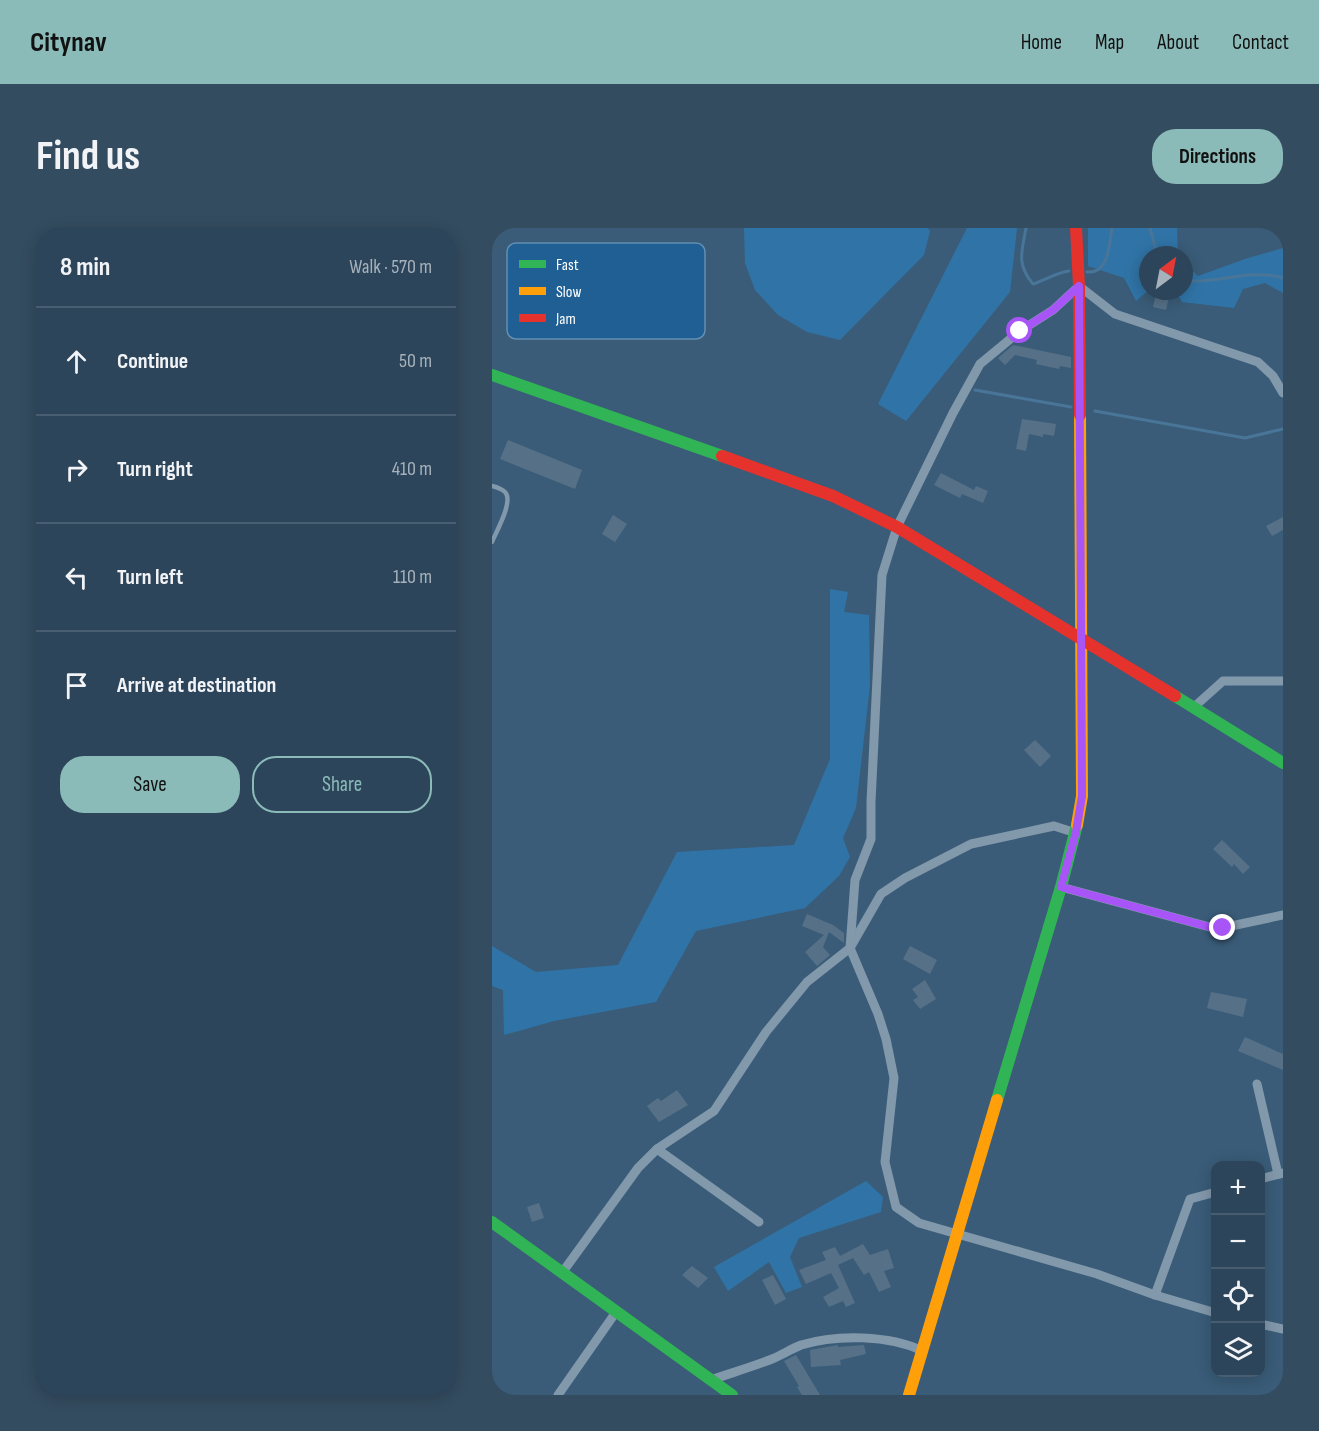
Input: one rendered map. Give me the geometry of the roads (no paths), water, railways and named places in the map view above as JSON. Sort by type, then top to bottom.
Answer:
[{"type":"street","points":[[909,1395],[1061,887],[1076,832],[1082,796],[1079,286],[1076,228]]},
{"type":"street","points":[[1079,286],[1115,314],[1258,362],[1273,376],[1283,393]]},
{"type":"street","points":[[1079,286],[1053,310],[1020,331],[980,364],[953,413],[897,527],[882,575],[871,839],[855,880],[850,948],[878,1014],[894,1078],[885,1162],[896,1207],[920,1223],[1097,1274],[1155,1295],[1211,1311]]},
{"type":"street","points":[[492,375],[833,496],[897,527],[1283,763]]},
{"type":"street","points":[[1194,707],[1223,681],[1283,681]]},
{"type":"street","points":[[562,1273],[638,1168],[657,1149],[714,1111],[766,1032],[807,982],[850,948],[880,894],[905,878],[971,844],[1054,826],[1076,832]]},
{"type":"street","points":[[1061,887],[1217,929],[1283,915]]},
{"type":"street","points":[[1257,1084],[1281,1173],[1265,1178]]},
{"type":"street","points":[[657,1149],[759,1222]]},
{"type":"street","points":[[1155,1295],[1190,1199],[1211,1193]]},
{"type":"street","points":[[492,1222],[732,1395]]},
{"type":"street","points":[[558,1395],[616,1312]]},
{"type":"street","points":[[1265,1325],[1283,1329]]},
{"type":"street","points":[[711,1380],[801,1346],[829,1339],[863,1338],[911,1345],[923,1351]]},
{"type":"lane","points":[[492,486],[504,491],[507,495],[507,509],[492,542]]},
{"type":"waterway","points":[[1026,228],[1022,264],[1033,284],[1069,271]]},
{"type":"waterway","points":[[1087,272],[1100,268],[1104,263],[1109,250],[1112,228]]},
{"type":"waterway","points":[[1150,228],[1155,246]]},
{"type":"waterway","points":[[1193,281],[1246,275],[1271,275],[1283,278]]},
{"type":"waterway","points":[[975,390],[1071,407]]},
{"type":"waterway","points":[[1095,411],[1245,438],[1283,429]]}]
